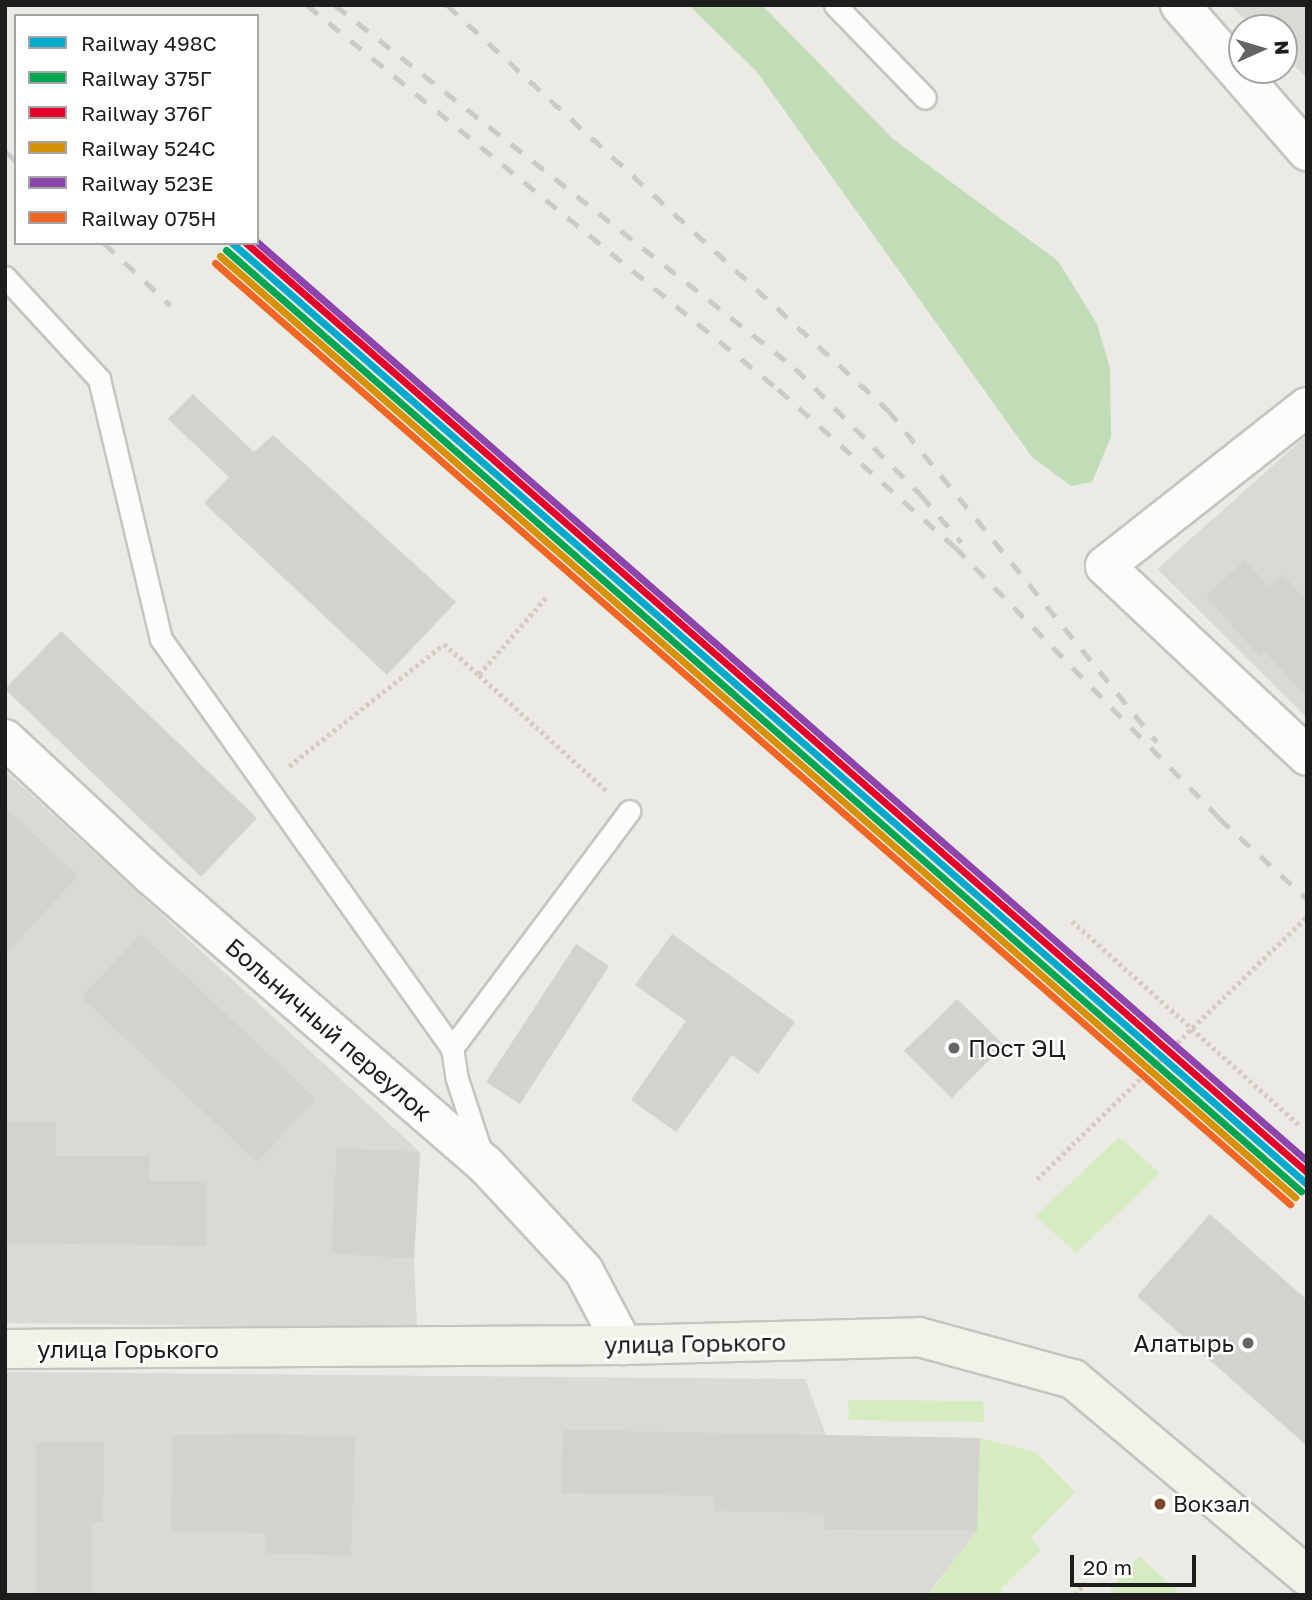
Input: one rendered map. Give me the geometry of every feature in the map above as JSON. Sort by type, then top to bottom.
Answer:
[{"type":"street","points":[[1180,5],[1307,151]]},
{"type":"street","points":[[1307,407],[1105,566],[1307,756]]},
{"type":"street","name":"Больничный переулок","points":[[5,739],[151,875],[485,1164],[584,1271],[622,1345]]},
{"type":"street","name":"улица Горького","points":[[5,1349],[622,1345],[919,1337],[1073,1379],[1307,1576]]},
{"type":"lane","points":[[835,5],[925,97]]},
{"type":"lane","points":[[5,277],[99,379],[161,639],[452,1048],[457,1079],[485,1164]]},
{"type":"lane","points":[[452,1048],[629,811]]},
{"type":"path","points":[[479,676],[546,597]]},
{"type":"path","points":[[265,786],[444,644],[629,811]]},
{"type":"path","points":[[1037,1179],[1307,916]]},
{"type":"path","points":[[1072,921],[1299,1125]]},
{"type":"path","points":[[1075,1595],[1085,1583]]},
{"type":"shaded area","points":[[1230,5],[1307,5],[1307,78],[1298,70],[1298,14],[1239,14]]},
{"type":"shaded area","points":[[1307,435],[1307,718],[1157,569]]},
{"type":"shaded area","points":[[5,771],[420,1152],[414,1258],[417,1328],[5,1323]]},
{"type":"shaded area","points":[[5,1372],[805,1379],[826,1435],[824,1529],[977,1531],[927,1595],[5,1595]]},
{"type":"green space","points":[[689,5],[762,5],[893,139],[1058,261],[1097,324],[1110,368],[1111,437],[1092,482],[1071,486],[1032,457],[757,72]]},
{"type":"green space","points":[[1119,1137],[1160,1173],[1076,1253],[1036,1216]]},
{"type":"green space","points":[[848,1400],[983,1401],[984,1422],[849,1420]]},
{"type":"green space","points":[[980,1438],[1035,1452],[1075,1492],[1031,1538],[1041,1550],[1000,1589],[1005,1595],[928,1595],[977,1531]]},
{"type":"green space","points":[[1139,1556],[1182,1595],[1115,1595],[1110,1590]]},
{"type":"building","points":[[193,394],[254,452],[273,435],[456,602],[387,675],[204,503],[229,477],[168,419]]},
{"type":"building","points":[[1245,560],[1269,587],[1283,575],[1307,601],[1307,697],[1264,651],[1259,656],[1206,596]]},
{"type":"building","points":[[61,631],[257,818],[201,877],[5,689]]},
{"type":"building","points":[[5,807],[78,876],[5,955]]},
{"type":"building","points":[[141,934],[316,1099],[257,1162],[81,997]]},
{"type":"building","points":[[672,934],[795,1022],[758,1074],[732,1055],[676,1132],[631,1100],[686,1021],[635,985]]},
{"type":"building","points":[[576,944],[609,966],[520,1104],[486,1082]]},
{"type":"building","name":"Пост ЭЦ","points":[[957,999],[1004,1045],[952,1098],[904,1051]]},
{"type":"building","points":[[5,1121],[56,1122],[56,1156],[150,1156],[149,1181],[207,1181],[207,1246],[5,1243]]},
{"type":"building","points":[[337,1148],[420,1152],[414,1258],[331,1254]]},
{"type":"building","name":"Алатырь","points":[[1210,1214],[1307,1300],[1307,1446],[1137,1296]]},
{"type":"building","points":[[563,1430],[980,1438],[977,1531],[824,1529],[824,1513],[714,1511],[714,1496],[561,1493]]},
{"type":"building","points":[[172,1435],[355,1437],[351,1556],[265,1553],[265,1533],[171,1532]]},
{"type":"building","points":[[36,1442],[104,1442],[103,1522],[92,1522],[92,1595],[36,1595]]},
{"type":"railway","points":[[307,5],[778,389],[955,547],[1219,818],[1307,899]]},
{"type":"railway","points":[[335,5],[795,368],[921,495],[961,542]]},
{"type":"railway","points":[[447,5],[888,410],[1157,742]]},
{"type":"railway","points":[[5,151],[14,159]]},
{"type":"railway","points":[[106,245],[170,305]]},
{"type":"rail line","name":"523Е","points":[[259,244],[1307,1161]]},
{"type":"rail line","name":"498С","points":[[234,245],[1307,1184]]},
{"type":"rail line","name":"376Г","points":[[248,245],[1307,1172]]},
{"type":"rail line","name":"375Г","points":[[226,250],[1301,1191]]},
{"type":"rail line","name":"524С","points":[[220,256],[1295,1197]]},
{"type":"rail line","name":"075Н","points":[[215,263],[1290,1204]]},
{"type":"place","name":"Пост ЭЦ","points":[[954,1048]]},
{"type":"place","name":"Алатырь","points":[[1248,1343]]},
{"type":"place","name":"Вокзал","points":[[1160,1504]]}]
